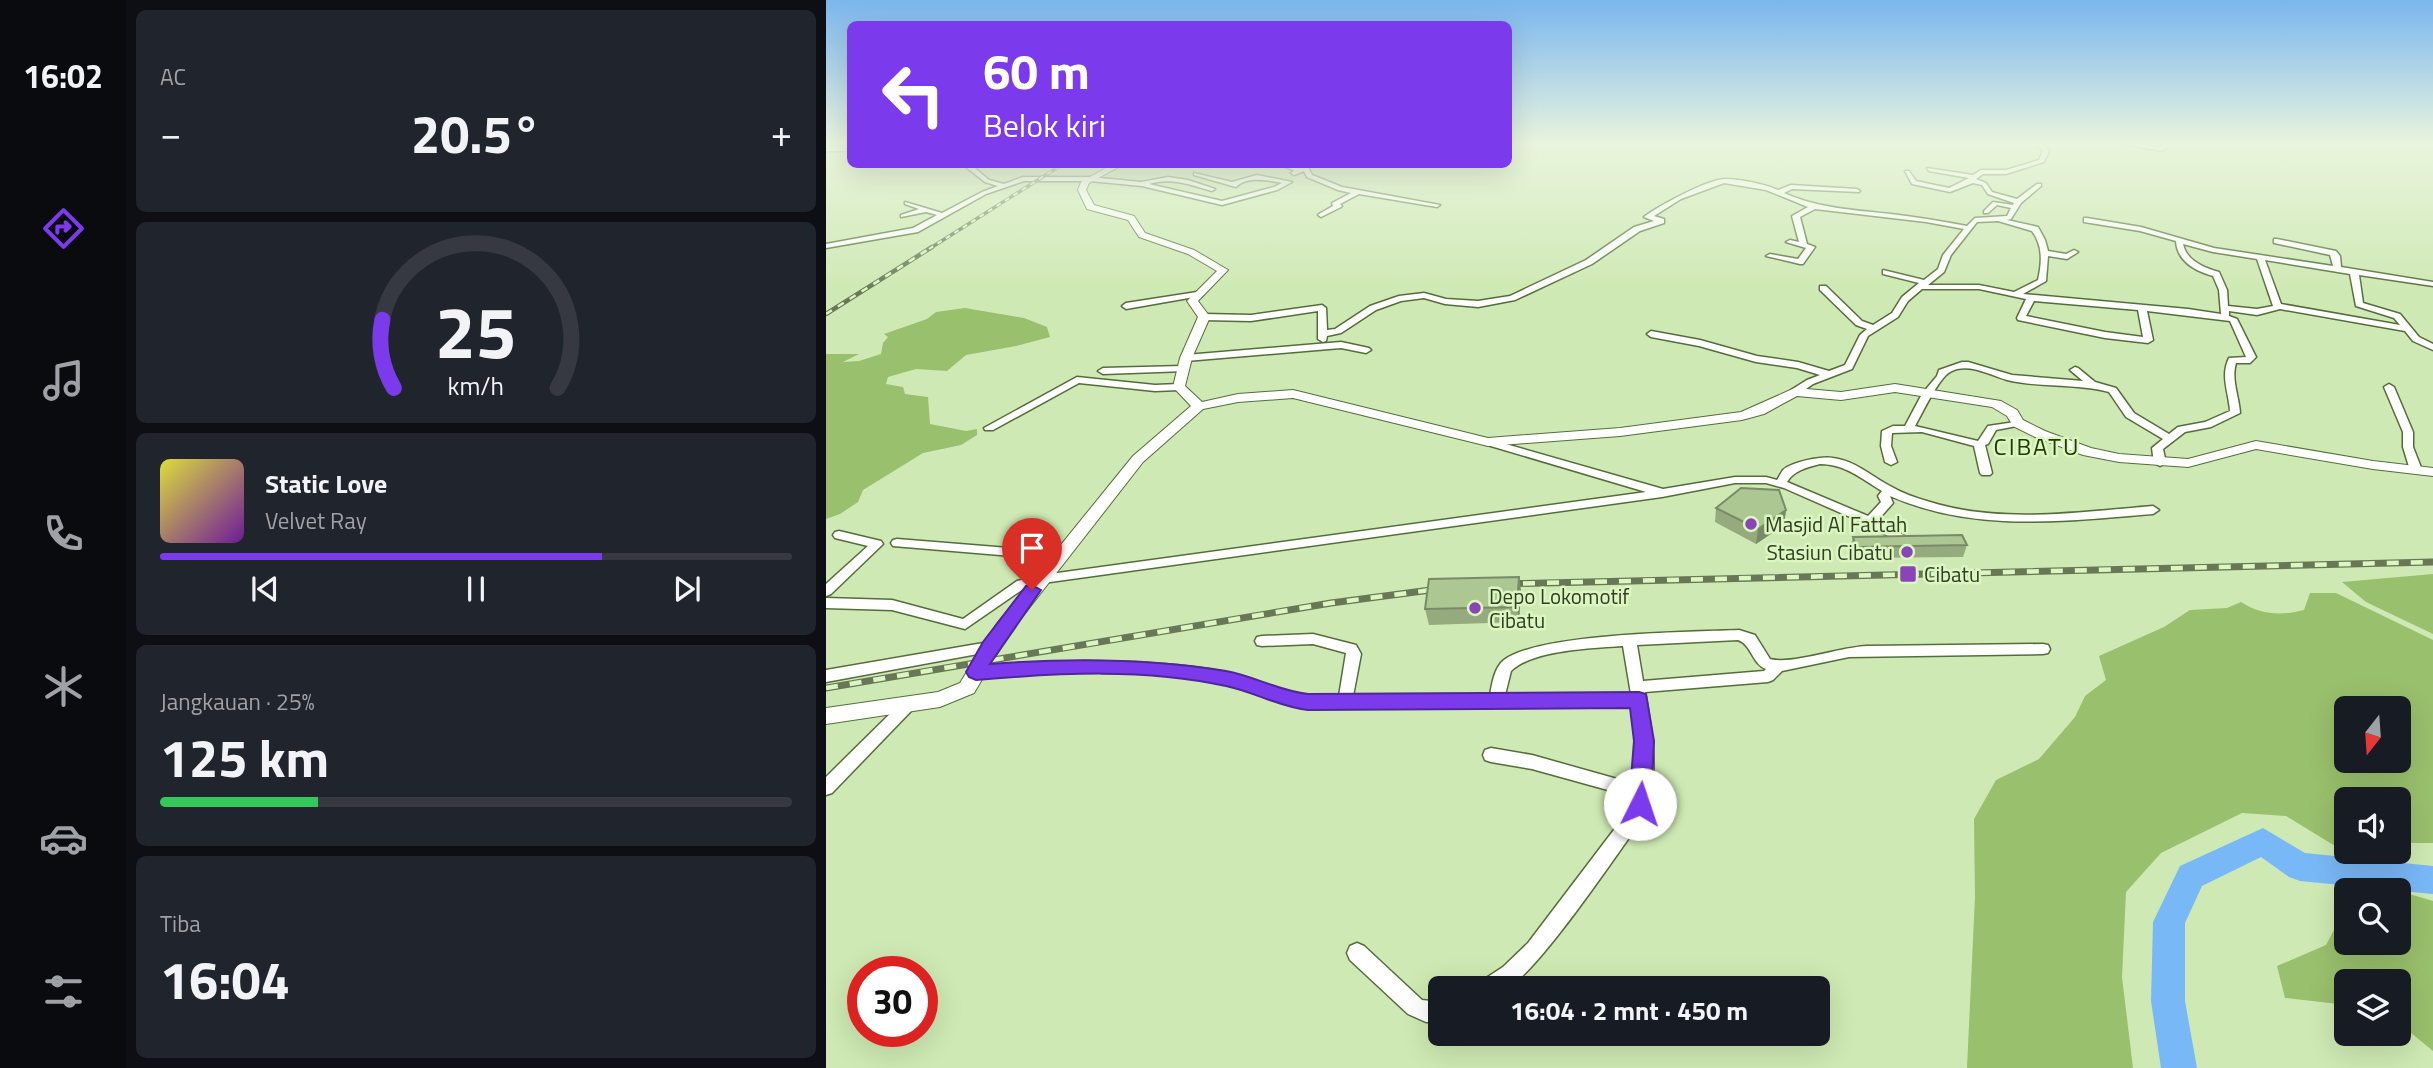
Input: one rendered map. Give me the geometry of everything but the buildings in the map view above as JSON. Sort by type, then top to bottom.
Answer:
[{"type":"main road","points":[[1085,194],[1090,207],[1131,218],[1142,235],[1191,252],[1223,270],[1196,294],[1192,304],[1204,317],[1179,387],[1199,405]]},
{"type":"main road","points":[[826,716],[908,705],[959,693],[972,683],[989,647],[1059,556],[1144,452],[1199,405],[1272,394],[1293,394],[1488,442],[1620,432],[1742,416],[1759,411],[1794,393],[1841,396],[1882,387],[1996,404],[2012,413],[2018,423],[2088,452],[2160,463],[2188,463],[2256,445],[2433,472]]},
{"type":"street","points":[[826,246],[908,232],[985,194]]},
{"type":"street","points":[[1182,194],[1222,203],[1252,194]]},
{"type":"street","points":[[1190,196],[1196,194]]},
{"type":"street","points":[[1206,200],[1224,194]]},
{"type":"street","points":[[1321,215],[1339,206],[1334,204],[1354,194]]},
{"type":"street","points":[[1369,194],[1437,205]]},
{"type":"street","points":[[1323,334],[1338,331],[1373,308],[1399,299],[1424,295],[1445,301],[1478,304],[1512,298],[1589,262],[1637,229],[1661,220],[1648,217],[1653,211],[1690,194]]},
{"type":"street","points":[[1784,194],[1815,207],[1926,220],[1968,228]]},
{"type":"street","points":[[1992,194],[2017,205]]},
{"type":"street","points":[[1794,393],[1801,387],[1849,367],[1864,335],[1895,315],[1921,284],[1941,270],[1947,255],[1975,220],[2009,218],[2017,205],[2029,194]]},
{"type":"street","points":[[907,203],[943,215]]},
{"type":"street","points":[[1986,212],[1996,203],[2017,205]]},
{"type":"street","points":[[1803,244],[1796,216],[1815,207]]},
{"type":"street","points":[[903,215],[925,210]]},
{"type":"street","points":[[1995,220],[2038,230],[2044,243],[2042,281],[2017,295]]},
{"type":"street","points":[[2087,220],[2141,229],[2179,242],[2260,257],[2433,284]]},
{"type":"street","points":[[2277,241],[2333,253],[2336,256],[2337,268]]},
{"type":"street","points":[[1770,256],[1799,263],[1811,247],[1790,242]]},
{"type":"street","points":[[2160,463],[2157,447],[2169,438],[2186,428],[2203,426],[2235,412],[2235,396],[2228,375],[2229,367],[2232,360],[2249,360],[2250,351],[2236,321],[2225,312],[2223,290],[2216,274],[2199,270],[2180,253],[2179,242]]},
{"type":"street","points":[[2044,253],[2067,257],[2074,252]]},
{"type":"street","points":[[2260,257],[2278,306]]},
{"type":"street","points":[[2354,271],[2359,304],[2397,316],[2416,339],[2433,347]]},
{"type":"street","points":[[1886,272],[1921,284],[1969,286],[2031,298],[2142,309],[2225,312],[2256,312],[2278,306],[2408,329]]},
{"type":"street","points":[[1823,288],[1859,323],[1874,329]]},
{"type":"street","points":[[1126,306],[1196,294]]},
{"type":"street","points":[[2031,298],[2021,318],[2105,335],[2148,340],[2142,309]]},
{"type":"street","points":[[1204,317],[1260,317],[1322,308],[1322,347]]},
{"type":"street","points":[[1253,330],[1260,317]]},
{"type":"street","points":[[1651,334],[1700,343],[1756,359],[1798,365],[1831,375]]},
{"type":"street","points":[[1103,371],[1322,347],[1349,346],[1366,350]]},
{"type":"street","points":[[1909,428],[1927,394],[1942,376],[1943,370],[1965,364],[2011,378],[2094,385],[2113,390],[2130,415],[2169,438]]},
{"type":"street","points":[[2075,370],[2094,385]]},
{"type":"street","points":[[989,428],[1077,380],[1155,388],[1179,387]]},
{"type":"street","points":[[2389,387],[2408,432],[2407,447],[2416,470]]},
{"type":"street","points":[[1891,462],[1886,446],[1887,431],[1909,428],[1979,444],[1984,442],[1992,428],[2018,423]]},
{"type":"street","points":[[1488,442],[1662,493]]},
{"type":"street","points":[[1979,444],[1986,473]]},
{"type":"street","points":[[1781,483],[1787,472],[1807,464],[1830,461],[1848,463],[1889,490],[1934,507],[2015,519],[2153,510]]},
{"type":"street","points":[[826,603],[892,605],[965,624],[1022,584],[1043,579],[1662,493],[1735,480],[1781,483],[1870,521],[1901,540]]},
{"type":"street","points":[[1870,521],[1887,503],[1884,496],[1889,490]]},
{"type":"street","points":[[826,591],[877,544],[839,535]]},
{"type":"street","points":[[897,543],[1059,556]]},
{"type":"street","points":[[1497,699],[1503,670],[1516,660],[1535,653],[1629,641],[1739,635],[1750,639],[1765,663],[1778,666],[1858,652],[2043,649]]},
{"type":"street","points":[[1262,641],[1312,639],[1351,649],[1354,654],[1345,701]]},
{"type":"street","points":[[1507,976],[1535,950],[1632,821],[1640,804],[1644,741],[1629,641]]},
{"type":"street","points":[[826,676],[989,647]]},
{"type":"street","points":[[976,672],[1058,666],[1170,671],[1229,679],[1288,700],[1345,701],[1497,699],[1638,693],[1700,680],[1768,677],[1778,666]]},
{"type":"street","points":[[826,788],[908,705]]},
{"type":"street","points":[[1491,755],[1555,768],[1642,793]]},
{"type":"street","points":[[1357,953],[1415,1007],[1428,1012]]},
{"type":"green space","points":[[965,308],[1024,318],[1047,327],[1050,337],[966,355],[947,371],[916,369],[888,377],[886,384],[903,387],[905,394],[928,397],[930,424],[966,431],[977,429],[977,435],[961,445],[923,453],[863,490],[858,502],[840,514],[826,519],[826,354],[859,354],[843,362],[859,361],[881,354],[883,343],[888,337],[884,334],[927,319],[936,312]]},
{"type":"green space","points":[[2433,574],[2433,634],[2366,602],[2342,582]]},
{"type":"green space","points":[[2310,593],[2336,593],[2433,640],[2433,843],[2411,843],[2411,787],[2334,787],[2334,845],[2286,816],[2242,813],[2161,853],[2126,892],[2122,977],[2133,1068],[1967,1068],[1975,897],[1974,819],[1996,780],[2039,759],[2075,717],[2085,696],[2106,680],[2099,656],[2164,627],[2190,610],[2227,608],[2241,602],[2256,610],[2287,613],[2304,610]]},
{"type":"green space","points":[[2338,867],[2366,878],[2340,878]]},
{"type":"green space","points":[[2411,895],[2433,901],[2433,1051],[2411,1033],[2411,969],[2334,969],[2334,1004],[2285,998],[2277,966],[2326,945],[2334,930],[2334,955],[2411,955]]},
{"type":"waterway","points":[[2179,1068],[2168,1001],[2169,922],[2191,876],[2263,841],[2300,867],[2433,880]]},
{"type":"railway","points":[[929,249],[1016,194]]},
{"type":"railway","points":[[826,314],[932,247]]},
{"type":"railway","points":[[1499,584],[2433,562]]},
{"type":"railway","points":[[826,688],[1331,603],[1446,588]]},
{"type":"place","name":"Masjid Al Fattah","points":[[1751,524]]},
{"type":"place","name":"Stasiun Cibatu","points":[[1907,552]]},
{"type":"place","name":"Cibatu","points":[[1908,574]]},
{"type":"place","name":"Depo Lokomotif Cibatu","points":[[1475,608]]},
{"type":"district","name":"CIBATU","points":[[2037,446]]},
{"type":"route","points":[[1032,590],[989,647],[976,672],[1041,666],[1170,671],[1229,679],[1288,700],[1308,702],[1639,700],[1644,741],[1640,804]]}]
